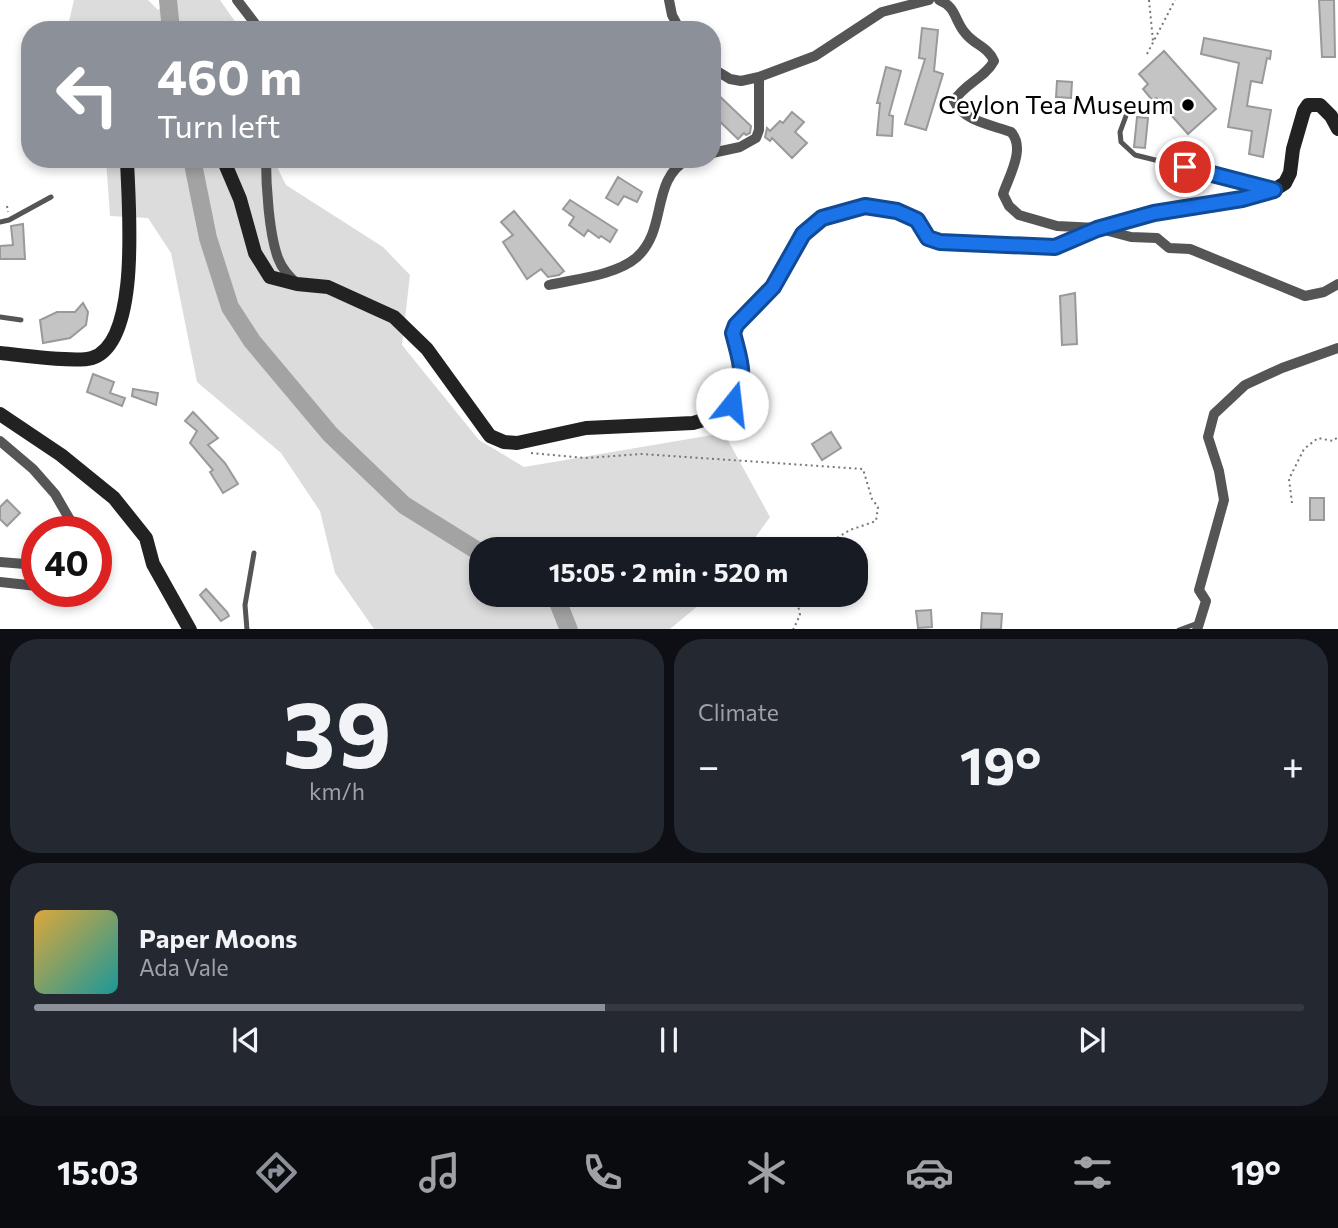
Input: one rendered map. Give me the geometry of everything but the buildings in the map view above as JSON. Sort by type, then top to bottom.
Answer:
[{"type":"street","points":[[237,0],[253,21]]},
{"type":"street","points":[[669,0],[675,21]]},
{"type":"street","points":[[721,74],[741,81],[759,77],[815,56],[882,12],[929,0]]},
{"type":"street","points":[[939,0],[949,4],[966,34],[990,52],[994,61],[989,69],[959,92],[954,101],[958,109],[967,116],[1011,132],[1016,138],[1018,148],[1003,194],[1009,206],[1019,215],[1057,226],[1097,229],[1131,237],[1157,238],[1169,248],[1190,249],[1305,296],[1324,292],[1338,284]]},
{"type":"street","points":[[721,151],[740,147],[756,138],[759,77]]},
{"type":"street","points":[[227,168],[240,199],[255,253],[270,276],[297,284],[328,287],[394,317],[427,349],[490,436],[504,442],[517,443],[586,428],[693,423],[718,416],[732,404],[740,390],[743,374],[733,333],[736,325],[773,287],[803,234],[822,218],[865,206],[897,211],[917,220],[928,238],[940,242],[1055,247],[1097,229],[1154,213],[1242,199],[1274,190],[1285,183],[1290,173],[1293,149],[1308,105],[1320,105],[1331,116],[1338,129]]},
{"type":"street","points":[[0,353],[93,358],[105,349],[117,332],[123,315],[130,257],[127,168]]},
{"type":"street","points":[[266,168],[266,185],[277,256],[284,271],[297,284]]},
{"type":"street","points":[[549,285],[610,271],[637,257],[655,232],[664,187],[670,173],[676,168]]},
{"type":"street","points":[[1197,626],[1206,601],[1199,590],[1224,500],[1219,471],[1208,437],[1214,414],[1245,385],[1282,368],[1338,348]]},
{"type":"street","points":[[0,414],[61,455],[114,498],[146,538],[153,564],[190,629]]},
{"type":"street","points":[[0,441],[33,469],[55,494],[67,516]]},
{"type":"street","points":[[0,562],[21,564]]},
{"type":"street","points":[[0,582],[21,584]]},
{"type":"lane","points":[[1130,105],[1120,132],[1121,142],[1135,155],[1274,190]]},
{"type":"lane","points":[[0,222],[9,220],[51,197]]},
{"type":"lane","points":[[0,317],[21,320]]},
{"type":"lane","points":[[247,629],[245,605],[254,552]]},
{"type":"lane","points":[[1179,629],[1197,626]]},
{"type":"path","points":[[1149,0],[1153,42]]},
{"type":"path","points":[[1147,54],[1175,0]]},
{"type":"path","points":[[1292,503],[1289,479],[1304,449],[1318,438],[1333,441],[1338,437]]},
{"type":"path","points":[[517,443],[520,451],[585,458],[642,454],[863,470],[872,499],[878,507],[876,522],[850,530],[838,537]]},
{"type":"path","points":[[793,629],[800,615],[798,607]]},
{"type":"shaded area","points":[[74,0],[148,0],[158,10],[170,0],[220,0],[235,21],[69,21]]},
{"type":"shaded area","points":[[107,168],[278,168],[286,185],[383,247],[410,275],[402,345],[479,440],[524,467],[724,433],[770,517],[756,537],[469,537],[469,607],[697,607],[670,629],[374,629],[335,573],[320,511],[281,453],[197,382],[171,253],[148,218],[110,216]]},
{"type":"waterway","points":[[168,0],[170,21]]},
{"type":"waterway","points":[[194,168],[208,238],[230,307],[252,341],[330,434],[404,505],[469,546]]},
{"type":"waterway","points":[[560,607],[569,629]]},
{"type":"place","name":"Ceylon Tea Museum","points":[[1188,105]]},
{"type":"route","points":[[732,404],[740,390],[743,374],[733,333],[736,325],[773,287],[803,234],[822,218],[865,206],[897,211],[917,220],[928,238],[940,242],[1055,247],[1097,229],[1154,213],[1242,199],[1274,190],[1185,167]]}]
